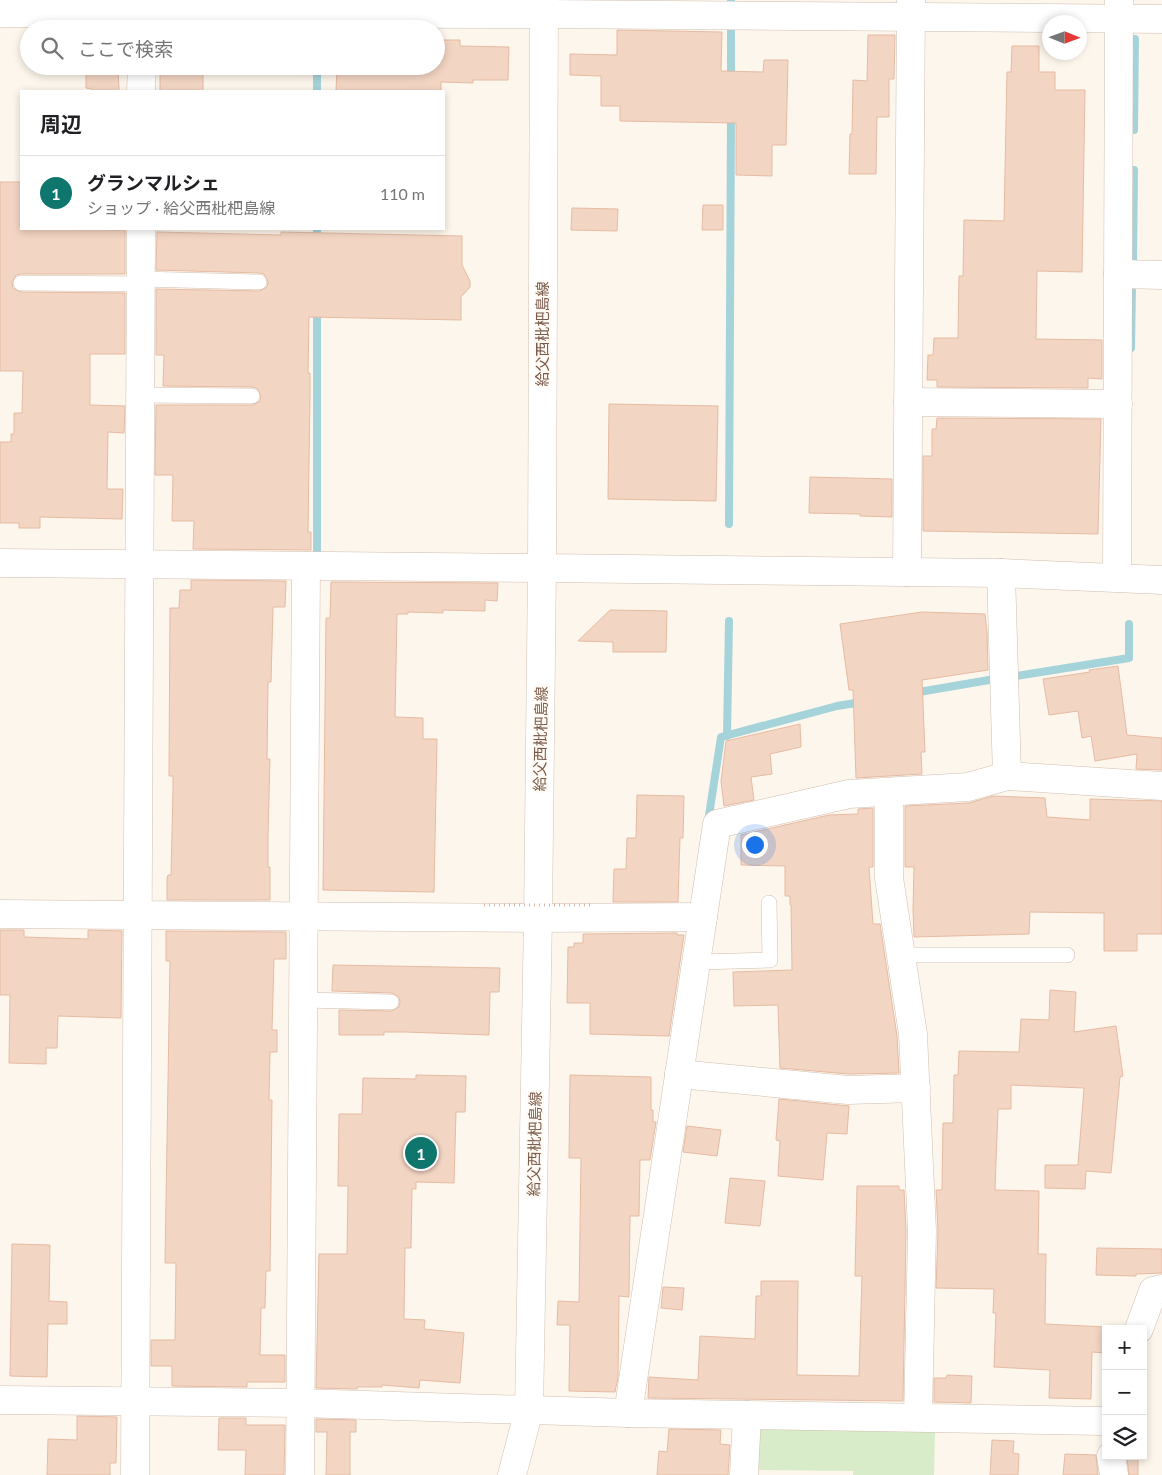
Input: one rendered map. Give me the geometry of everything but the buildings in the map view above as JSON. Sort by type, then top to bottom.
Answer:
[{"type":"street","points":[[0,13],[142,14],[543,7],[1119,10],[1162,19]]},
{"type":"street","name":"給父西枇杷島線","points":[[512,1475],[529,1410],[542,568],[543,7]]},
{"type":"street","points":[[906,572],[911,9]]},
{"type":"street","points":[[1117,577],[1119,10]]},
{"type":"street","points":[[142,75],[142,90]]},
{"type":"street","points":[[135,1475],[141,230]]},
{"type":"street","points":[[1118,274],[1162,275]]},
{"type":"street","points":[[908,402],[1118,404]]},
{"type":"street","points":[[0,563],[1001,572],[1162,580]]},
{"type":"street","points":[[300,1475],[306,566]]},
{"type":"street","points":[[1001,572],[1006,776]]},
{"type":"street","points":[[628,1413],[717,824],[849,794],[968,787],[1006,776],[1162,786]]},
{"type":"street","points":[[889,793],[889,878],[913,1034],[916,1088],[922,1231],[918,1417]]},
{"type":"street","points":[[0,914],[538,918],[703,917]]},
{"type":"street","points":[[679,1074],[848,1090],[916,1088]]},
{"type":"street","points":[[1140,1325],[1153,1291],[1162,1289]]},
{"type":"street","points":[[0,1400],[300,1403],[628,1413],[918,1417],[1102,1423]]},
{"type":"street","points":[[744,1475],[747,1415]]},
{"type":"street","points":[[1112,1460],[1114,1475]]},
{"type":"lane","points":[[22,282],[259,282]]},
{"type":"lane","points":[[140,395],[252,396]]},
{"type":"lane","points":[[696,962],[770,960],[769,903]]},
{"type":"lane","points":[[901,955],[1067,954]]},
{"type":"lane","points":[[303,1000],[391,1002]]},
{"type":"path","points":[[484,905],[594,905]]},
{"type":"green space","points":[[758,1429],[935,1432],[934,1475],[853,1475],[853,1471],[758,1470]]},
{"type":"waterway","points":[[731,31],[731,81]]},
{"type":"waterway","points":[[1134,130],[1135,39]]},
{"type":"waterway","points":[[317,75],[317,90]]},
{"type":"waterway","points":[[729,524],[731,113]]},
{"type":"waterway","points":[[1133,264],[1134,170]]},
{"type":"waterway","points":[[317,230],[317,242]]},
{"type":"waterway","points":[[1131,348],[1132,285]]},
{"type":"waterway","points":[[317,309],[317,554]]},
{"type":"waterway","points":[[727,736],[729,621]]},
{"type":"waterway","points":[[1016,676],[1129,658],[1129,624]]},
{"type":"waterway","points":[[913,693],[995,679]]},
{"type":"waterway","points":[[708,822],[721,737],[837,706],[862,702]]},
{"type":"place","name":"グランマルシェ","points":[[421,1153]]}]
